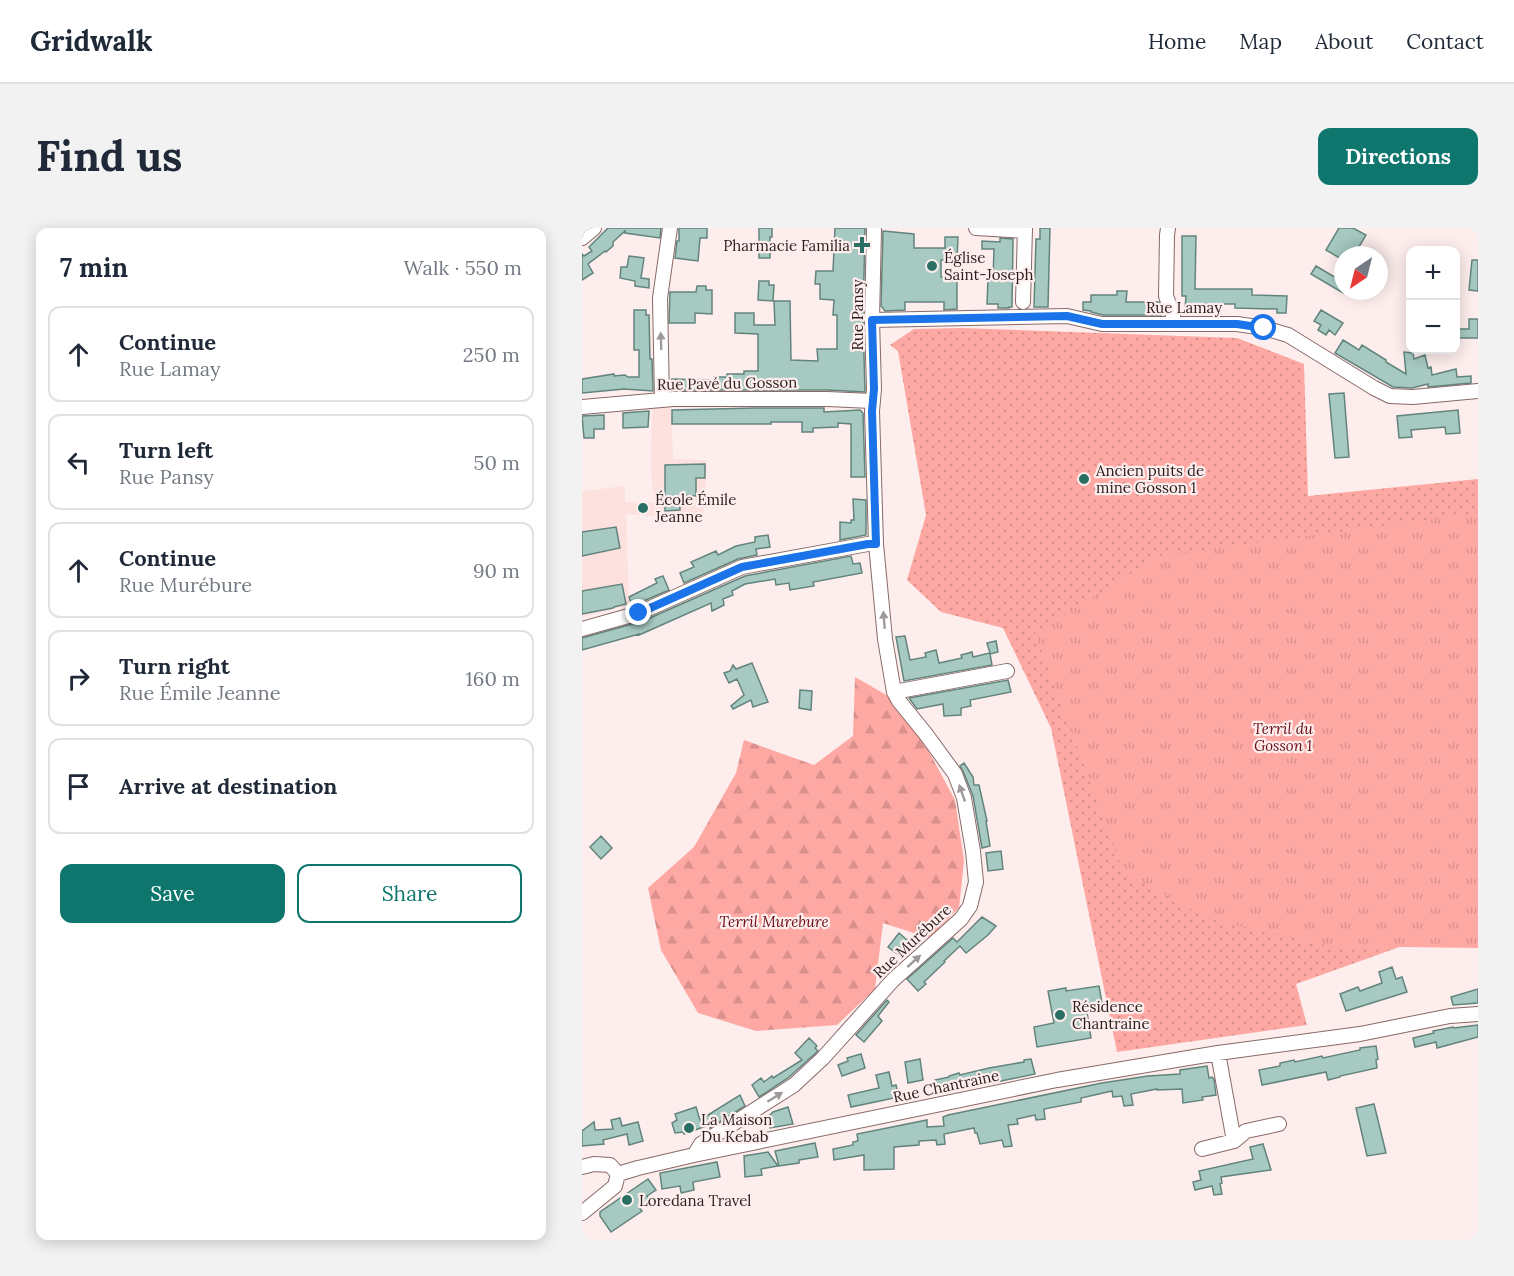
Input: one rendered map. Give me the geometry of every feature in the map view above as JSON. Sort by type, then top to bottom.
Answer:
[{"type":"street","points":[[582,238],[594,228]]},
{"type":"street","points":[[662,400],[660,298],[670,228]]},
{"type":"street","name":"Rue Pansy","points":[[872,401],[874,389],[872,320],[874,228]]},
{"type":"street","points":[[975,228],[1025,229],[1023,302]]},
{"type":"street","points":[[1168,228],[1166,296],[1173,311],[1173,324]]},
{"type":"street","name":"Rue Lamay","points":[[872,320],[1067,316],[1102,324],[1237,324],[1288,335],[1390,396],[1413,397],[1478,391]]},
{"type":"street","name":"Rue Pavé du Gosson","points":[[582,407],[662,400],[872,401]]},
{"type":"street","name":"Rue Murébure","points":[[688,1156],[700,1144],[794,1085],[823,1058],[893,980],[961,919],[970,906],[976,882],[964,798],[955,774],[894,692],[885,639],[876,544],[872,401]]},
{"type":"street","points":[[582,629],[639,613],[742,567],[876,544]]},
{"type":"street","points":[[894,692],[1007,670]]},
{"type":"street","name":"Rue Chantraine","points":[[618,1174],[688,1156],[1058,1080],[1218,1053],[1360,1034],[1450,1016],[1478,1014]]},
{"type":"street","points":[[1218,1053],[1234,1141]]},
{"type":"street","points":[[1202,1149],[1234,1141],[1246,1131],[1279,1124]]},
{"type":"street","points":[[582,1167],[594,1164],[610,1165],[618,1174],[615,1186],[582,1213]]},
{"type":"shaded area","name":"École Émile Jeanne","points":[[652,407],[671,407],[673,459],[707,460],[704,513],[659,517],[626,514],[629,605],[582,617],[582,491],[625,486],[625,502],[654,503],[651,471]]},
{"type":"green space","points":[[962,328],[1237,338],[1304,364],[1308,496],[1478,479],[1478,941],[1422,939],[1296,984],[1307,1025],[1117,1052],[1051,728],[1003,628],[941,612],[907,580],[926,515],[898,351],[890,345],[914,329]]},
{"type":"green space","name":"Terril du Gosson 1","points":[[1478,513],[1478,948],[1329,946],[1209,919],[1124,873],[1035,633],[1160,556]]},
{"type":"green space","name":"Terril Murebure","points":[[855,677],[890,697],[920,735],[955,800],[964,861],[959,908],[929,938],[883,923],[875,989],[837,1025],[756,1031],[698,1013],[661,950],[648,888],[694,847],[736,773],[744,740],[814,765],[853,736]]},
{"type":"building","points":[[608,228],[661,228],[660,238],[625,233],[625,231],[613,242],[613,246],[588,264],[593,273],[582,280],[582,254],[584,256],[592,251],[589,247]]},
{"type":"building","points":[[679,228],[707,228],[707,238],[700,238],[698,261],[675,258]]},
{"type":"building","points":[[759,228],[772,228],[770,258],[759,258]]},
{"type":"building","points":[[835,228],[865,228],[863,320],[865,392],[671,390],[672,379],[714,380],[714,377],[727,377],[727,374],[758,371],[758,334],[735,333],[735,313],[754,313],[754,325],[775,325],[774,301],[790,301],[791,360],[818,361],[817,349],[837,349],[837,315],[833,315],[834,300],[820,299],[820,284],[815,284],[816,271],[833,271]]},
{"type":"building","points":[[1040,228],[1050,228],[1048,307],[1034,307],[1036,239],[1040,239]]},
{"type":"building","points":[[1339,228],[1353,228],[1366,235],[1359,246],[1334,246],[1334,255],[1326,250]]},
{"type":"building","points":[[883,231],[914,234],[914,248],[945,248],[945,237],[958,237],[957,260],[941,260],[941,277],[957,277],[957,309],[944,310],[944,302],[905,302],[905,310],[885,311],[881,306]]},
{"type":"building","points":[[1182,236],[1196,236],[1195,289],[1252,289],[1252,295],[1287,296],[1286,313],[1277,313],[1277,309],[1235,308],[1235,304],[1219,304],[1214,305],[1214,308],[1195,307],[1195,310],[1185,309],[1186,296],[1182,296]]},
{"type":"building","points":[[1000,238],[1013,239],[1012,307],[1009,308],[998,308],[998,304],[987,304],[988,279],[993,278],[994,249],[982,249],[982,241],[1000,242]]},
{"type":"building","points":[[629,256],[644,258],[641,278],[649,279],[649,288],[635,286],[635,281],[620,278],[621,267],[627,267]]},
{"type":"building","points":[[1472,260],[1478,260],[1478,291],[1469,290]]},
{"type":"building","points":[[1316,266],[1334,277],[1334,288],[1311,274]]},
{"type":"building","points":[[759,281],[769,281],[769,285],[774,285],[773,301],[758,300]]},
{"type":"building","points":[[697,286],[706,286],[706,290],[712,290],[712,314],[695,313],[695,323],[669,323],[670,292],[696,292]]},
{"type":"building","points":[[1117,291],[1127,291],[1126,302],[1159,302],[1161,315],[1103,315],[1083,310],[1083,302],[1091,302],[1091,295],[1117,295]]},
{"type":"building","points":[[634,310],[646,310],[646,315],[649,315],[653,391],[624,389],[582,393],[582,379],[614,374],[614,376],[639,377],[639,350],[634,350]]},
{"type":"building","points":[[1321,310],[1343,323],[1335,335],[1329,330],[1326,335],[1318,330],[1321,325],[1314,321]]},
{"type":"building","points":[[1469,319],[1478,319],[1478,338],[1460,338],[1460,329],[1469,329]]},
{"type":"building","points":[[1343,340],[1359,350],[1362,345],[1406,374],[1404,352],[1413,354],[1414,359],[1425,355],[1432,375],[1456,369],[1457,377],[1471,376],[1471,383],[1428,387],[1428,384],[1412,388],[1393,387],[1335,353]]},
{"type":"building","points":[[1344,393],[1349,457],[1335,458],[1329,394]]},
{"type":"building","points":[[824,408],[824,412],[860,410],[863,413],[865,477],[851,477],[851,424],[838,423],[838,427],[813,428],[813,432],[802,432],[802,422],[672,424],[672,410]]},
{"type":"building","points":[[1458,410],[1460,433],[1446,434],[1445,427],[1411,430],[1412,437],[1399,438],[1397,416]]},
{"type":"building","points":[[649,411],[648,427],[623,428],[623,413]]},
{"type":"building","points":[[604,415],[604,429],[594,429],[594,438],[584,438],[582,416]]},
{"type":"building","points":[[705,464],[705,478],[696,478],[696,496],[680,495],[680,510],[665,511],[665,465]]},
{"type":"building","points":[[853,499],[866,500],[866,535],[840,540],[840,522],[851,523],[851,520],[854,520]]},
{"type":"building","points":[[616,527],[620,548],[582,556],[582,532]]},
{"type":"building","points":[[768,535],[770,547],[756,549],[757,555],[738,559],[684,583],[680,573],[694,567],[691,562],[716,551],[718,555],[736,546],[755,542],[755,537]]},
{"type":"building","points":[[851,556],[853,564],[860,563],[862,573],[813,582],[814,586],[790,590],[789,583],[776,585],[775,579],[745,584],[732,591],[733,595],[723,599],[724,605],[712,611],[711,603],[639,635],[582,650],[582,638],[643,621],[745,576]]},
{"type":"building","points":[[663,576],[669,590],[632,606],[629,597],[657,583],[655,579]]},
{"type":"building","points":[[622,584],[626,604],[582,614],[582,591]]},
{"type":"building","points":[[905,636],[910,660],[926,657],[925,653],[936,650],[939,663],[962,658],[961,655],[972,652],[973,657],[990,653],[987,643],[996,641],[998,652],[990,654],[992,665],[904,681],[896,637]]},
{"type":"building","points":[[752,663],[768,702],[753,707],[751,700],[733,709],[731,706],[744,695],[737,679],[729,683],[724,673],[730,671],[733,665],[736,669]]},
{"type":"building","points":[[1008,680],[1011,692],[970,700],[971,706],[961,708],[961,715],[944,716],[943,704],[917,709],[909,698]]},
{"type":"building","points":[[800,690],[812,691],[811,710],[799,708]]},
{"type":"building","points":[[964,763],[973,777],[974,785],[979,785],[990,846],[982,848],[973,796],[960,766]]},
{"type":"building","points":[[601,836],[612,848],[601,859],[590,847]]},
{"type":"building","points":[[1001,851],[1003,869],[988,871],[986,853]]},
{"type":"building","points":[[982,917],[996,926],[966,953],[960,946],[918,991],[907,979],[953,938],[957,942]]},
{"type":"building","points":[[899,933],[913,945],[902,957],[888,947]]},
{"type":"building","points":[[1392,967],[1396,979],[1402,977],[1407,992],[1346,1011],[1340,994],[1358,987],[1360,991],[1382,983],[1379,972]]},
{"type":"building","name":"Résidence Chantraine","points":[[1099,986],[1102,1003],[1086,1006],[1091,1038],[1037,1047],[1034,1027],[1054,1023],[1048,991]]},
{"type":"building","points":[[1478,989],[1478,1003],[1453,1005],[1451,997]]},
{"type":"building","points":[[887,1000],[889,1002],[878,1016],[882,1021],[864,1042],[856,1035]]},
{"type":"building","points":[[1478,1025],[1478,1037],[1437,1048],[1436,1042],[1415,1047],[1413,1038],[1434,1033],[1433,1031]]},
{"type":"building","points":[[809,1038],[817,1046],[815,1048],[818,1051],[788,1078],[759,1097],[752,1085],[761,1078],[764,1082],[772,1076],[773,1078],[802,1060],[795,1053]]},
{"type":"building","points":[[1376,1046],[1377,1068],[1328,1080],[1326,1072],[1262,1085],[1259,1070],[1280,1066],[1280,1063],[1294,1060],[1295,1062],[1322,1056],[1323,1058]]},
{"type":"building","points":[[861,1054],[865,1068],[842,1076],[838,1065],[848,1061],[847,1058]]},
{"type":"building","points":[[920,1059],[923,1080],[908,1083],[905,1062]]},
{"type":"building","points":[[1031,1059],[1035,1074],[938,1094],[935,1080]]},
{"type":"building","points":[[1207,1066],[1209,1078],[1214,1079],[1216,1095],[1202,1097],[1203,1100],[1183,1103],[1182,1089],[1157,1089],[1131,1094],[1133,1105],[1124,1106],[1122,1096],[1113,1097],[1112,1091],[1081,1098],[1081,1102],[1044,1109],[1045,1119],[1036,1120],[1035,1115],[1017,1119],[1018,1124],[1008,1125],[1012,1146],[1004,1147],[1002,1140],[980,1144],[974,1128],[944,1134],[945,1144],[937,1145],[936,1140],[919,1141],[919,1145],[894,1147],[894,1169],[864,1170],[864,1155],[834,1160],[833,1149],[853,1145],[853,1142],[858,1141],[857,1134],[927,1120],[927,1127],[944,1126],[943,1117],[948,1115],[1102,1083],[1180,1074],[1180,1070]]},
{"type":"building","points":[[889,1072],[892,1086],[896,1085],[899,1097],[851,1107],[848,1095],[879,1088],[876,1075]]},
{"type":"building","points":[[740,1095],[745,1106],[710,1128],[709,1125],[684,1134],[683,1132],[675,1133],[672,1123],[677,1120],[675,1114],[696,1107],[700,1120]]},
{"type":"building","points":[[1374,1104],[1386,1153],[1367,1156],[1356,1108]]},
{"type":"building","points":[[788,1107],[793,1124],[770,1128],[768,1117],[773,1112]]},
{"type":"building","points":[[620,1118],[622,1126],[638,1122],[643,1141],[629,1145],[627,1134],[603,1140],[604,1144],[582,1146],[582,1131],[594,1122],[595,1130],[613,1129],[611,1120]]},
{"type":"building","points":[[815,1143],[818,1157],[779,1166],[775,1151]]},
{"type":"building","points":[[1263,1144],[1271,1170],[1221,1177],[1222,1194],[1214,1195],[1212,1186],[1195,1190],[1193,1182],[1201,1180],[1199,1171],[1253,1159],[1250,1147]]},
{"type":"building","points":[[768,1152],[778,1166],[761,1169],[762,1175],[745,1177],[744,1156]]},
{"type":"building","points":[[717,1162],[720,1177],[693,1182],[694,1190],[681,1193],[680,1186],[662,1189],[660,1173]]},
{"type":"building","points":[[648,1179],[656,1190],[647,1196],[650,1200],[639,1207],[642,1211],[611,1232],[600,1216],[600,1212]]},
{"type":"place","name":"Pharmacie Familia","points":[[862,245]]},
{"type":"place","name":"Église Saint-Joseph","points":[[932,266]]},
{"type":"place","name":"Ancien puits de mine Gosson 1","points":[[1084,479]]},
{"type":"place","name":"École Émile Jeanne","points":[[643,508]]},
{"type":"place","name":"Résidence Chantraine","points":[[1060,1015]]},
{"type":"place","name":"La Maison Du Kebab","points":[[689,1128]]},
{"type":"place","name":"Loredana Travel","points":[[627,1200]]},
{"type":"route","points":[[639,613],[742,567],[876,544],[872,320],[1067,316],[1102,324],[1237,324],[1264,328]]}]
